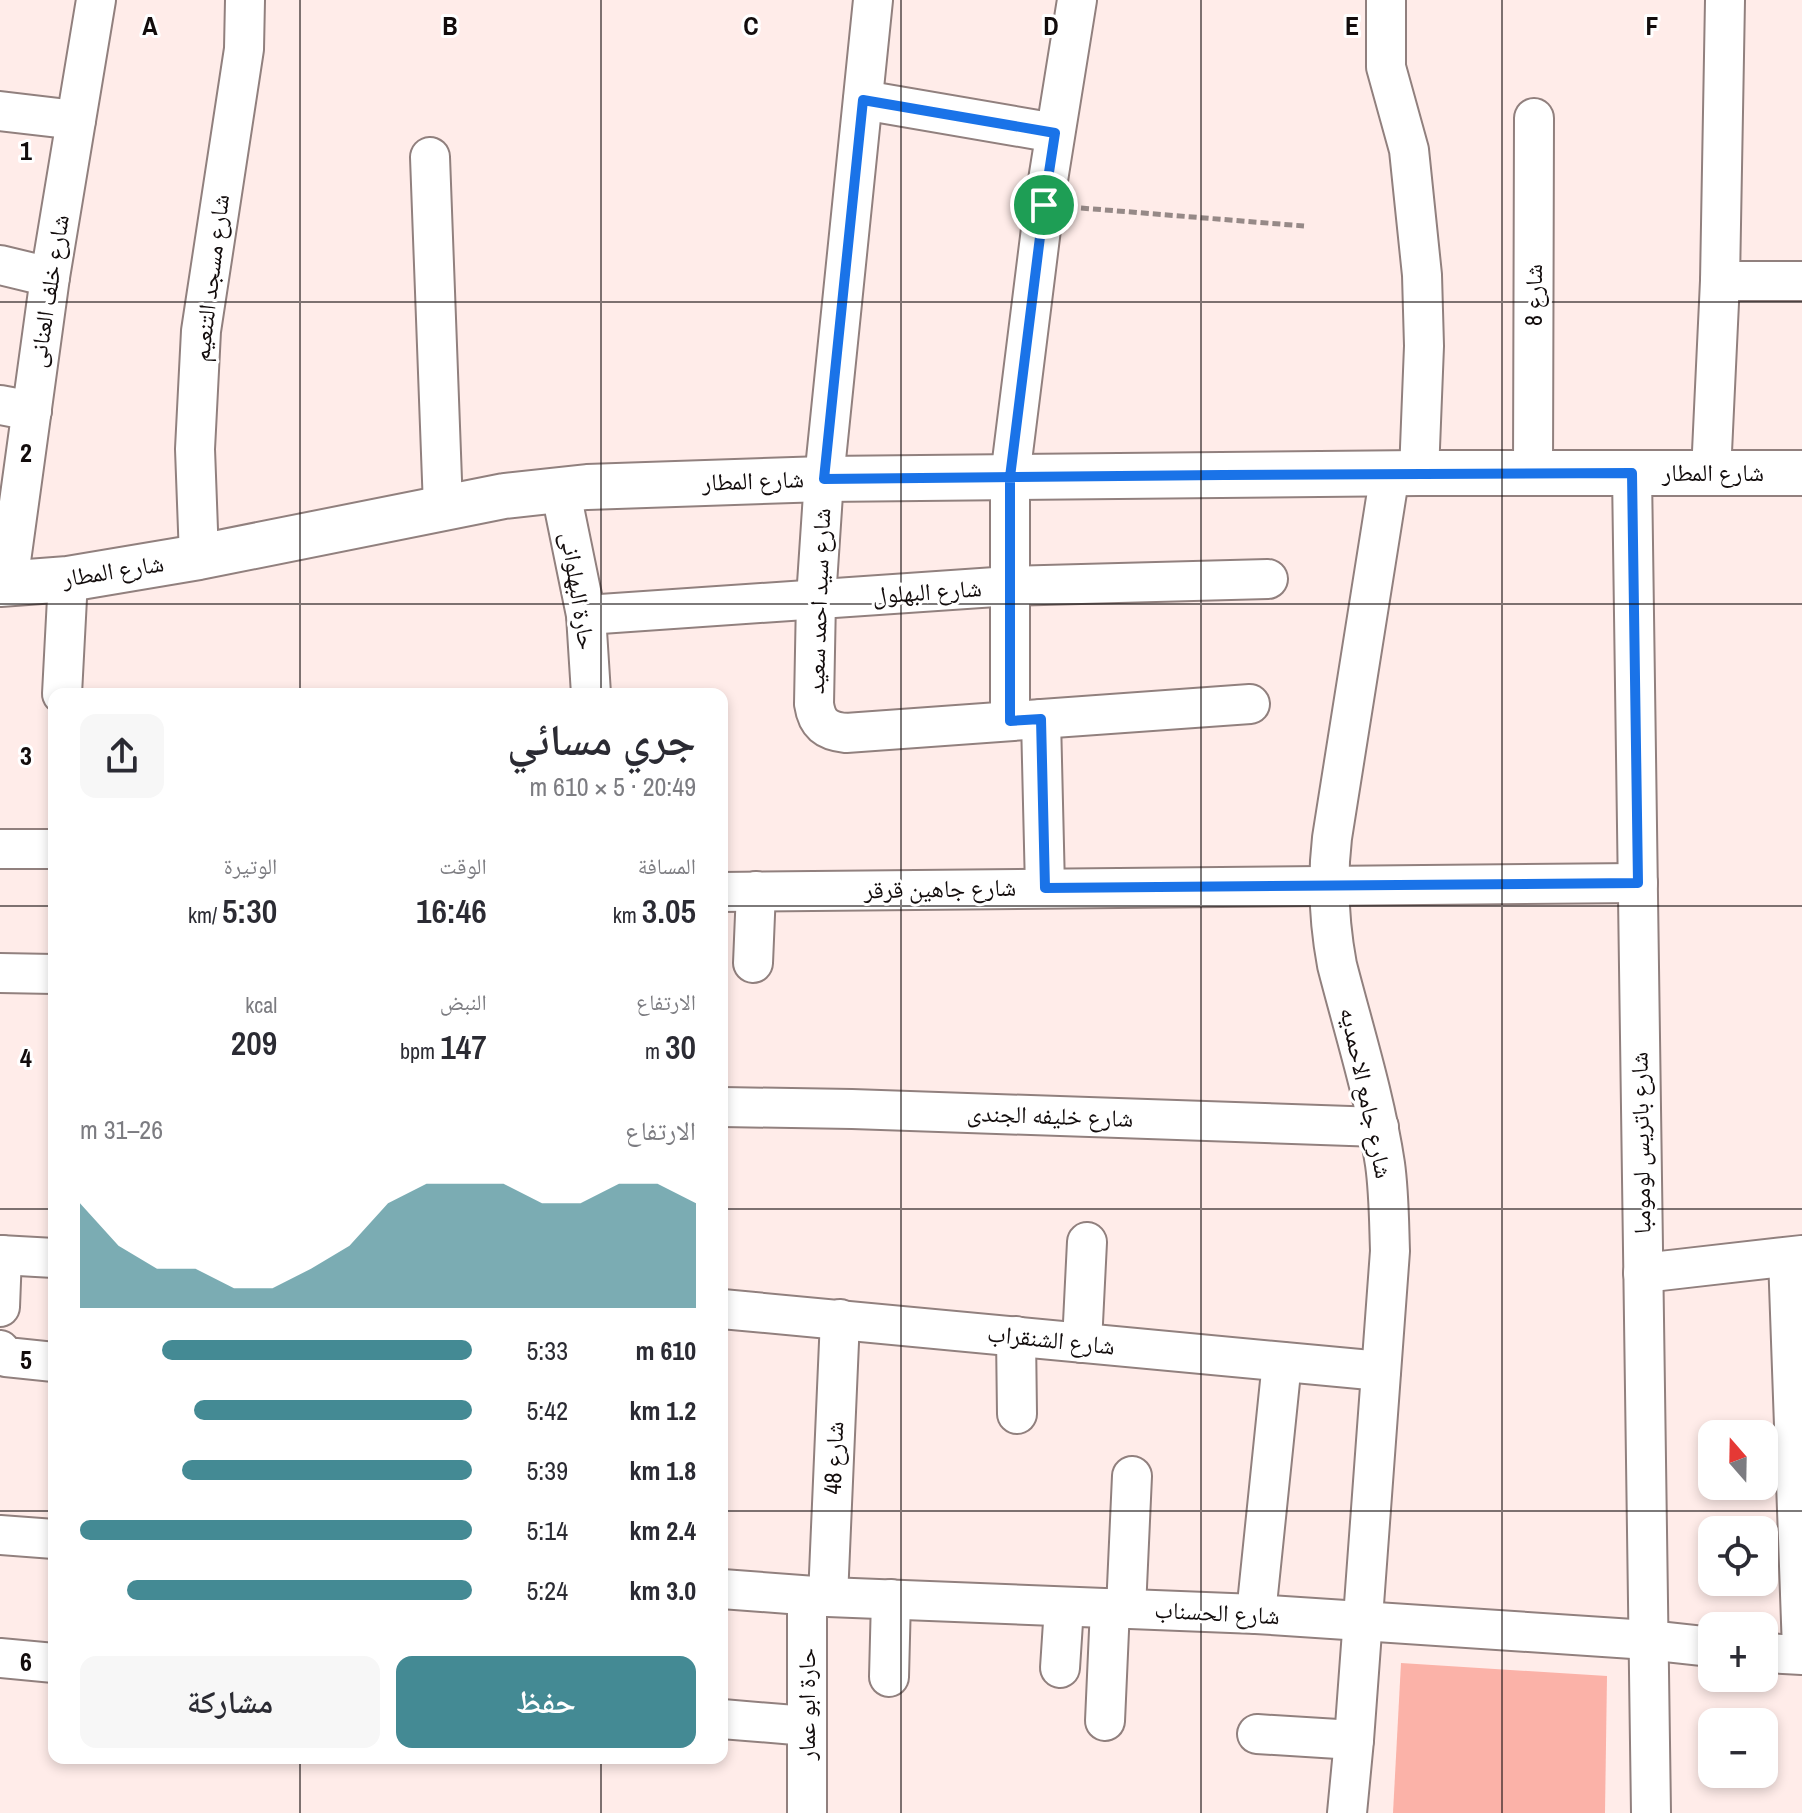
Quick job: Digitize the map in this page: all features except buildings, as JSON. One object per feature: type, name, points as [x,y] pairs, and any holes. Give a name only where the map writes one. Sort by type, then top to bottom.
[{"type":"street","name":"شارع خلف العنانى","points":[[4,583],[16,408],[50,277],[96,0]]},
{"type":"street","name":"شارع مسجد التنعيم","points":[[199,557],[195,449],[201,331],[244,49],[245,0]]},
{"type":"street","name":"شارع سيد احمد سعيد","points":[[873,0],[824,479],[816,599],[816,716],[823,726],[834,732],[846,733],[1250,704]]},
{"type":"street","points":[[1045,888],[1010,586],[1010,477],[1044,205],[1077,0]]},
{"type":"street","name":"شارع جامع الاحمديه","points":[[1347,1813],[1390,1251],[1386,1168],[1379,1127],[1337,965],[1328,886],[1332,838],[1404,473],[1424,346],[1422,275],[1409,150],[1386,67],[1386,0]]},
{"type":"street","points":[[1711,473],[1720,281],[1725,0]]},
{"type":"street","points":[[863,100],[1055,133]]},
{"type":"street","points":[[0,111],[76,120]]},
{"type":"street","name":"شارع 8","points":[[1533,473],[1534,118]]},
{"type":"street","points":[[430,157],[443,507]]},
{"type":"street","points":[[0,265],[50,277]]},
{"type":"street","points":[[1720,281],[1802,281]]},
{"type":"street","name":"شارع المطار","points":[[4,583],[68,579],[199,557],[443,507],[560,488],[824,479],[1404,473],[1802,473]]},
{"type":"street","name":"شارع باتريس لومومبا","points":[[1632,473],[1651,1813]]},
{"type":"street","name":"حارة البهلوانى","points":[[560,488],[586,615],[591,688]]},
{"type":"street","points":[[62,688],[68,579]]},
{"type":"street","name":"شارع البهلول","points":[[586,615],[1010,586],[1268,579]]},
{"type":"street","points":[[0,849],[48,843]]},
{"type":"street","name":"شارع جاهين قرقر","points":[[739,891],[1638,883]]},
{"type":"street","points":[[739,891],[753,963]]},
{"type":"street","points":[[0,973],[48,974]]},
{"type":"street","name":"شارع خليفه الجندى","points":[[728,1107],[1379,1127]]},
{"type":"street","points":[[1082,1343],[1087,1242]]},
{"type":"street","points":[[0,1307],[1,1255],[48,1258]]},
{"type":"street","points":[[1643,1273],[1795,1256],[1802,1652],[1778,1653]]},
{"type":"street","name":"شارع الشنقراب","points":[[728,1310],[1381,1371]]},
{"type":"street","name":"شارع 48","points":[[818,1596],[840,1319]]},
{"type":"street","points":[[1016,1336],[1017,1414]]},
{"type":"street","points":[[0,1350],[6,1357],[48,1361]]},
{"type":"street","points":[[1256,1614],[1282,1362]]},
{"type":"street","points":[[1105,1721],[1132,1476]]},
{"type":"street","points":[[0,1535],[48,1539]]},
{"type":"street","name":"شارع الحسناب","points":[[728,1589],[1256,1614],[1698,1645]]},
{"type":"street","name":"حارة ابو عمار","points":[[807,1813],[807,1726],[818,1596]]},
{"type":"street","points":[[889,1677],[891,1599]]},
{"type":"street","points":[[1060,1668],[1064,1607]]},
{"type":"street","points":[[0,1658],[48,1662]]},
{"type":"street","points":[[728,1719],[807,1726]]},
{"type":"street","points":[[1257,1734],[1354,1740]]},
{"type":"path","points":[[1044,205],[1304,226]]},
{"type":"shaded area","points":[[1401,1663],[1607,1676],[1605,1813],[1393,1813]]},
{"type":"route","points":[[1044,205],[1010,477],[1010,721],[1041,719],[1045,888],[1638,883],[1632,473],[1390,473],[1010,477],[824,479],[863,100],[1055,133],[1044,205]]}]
